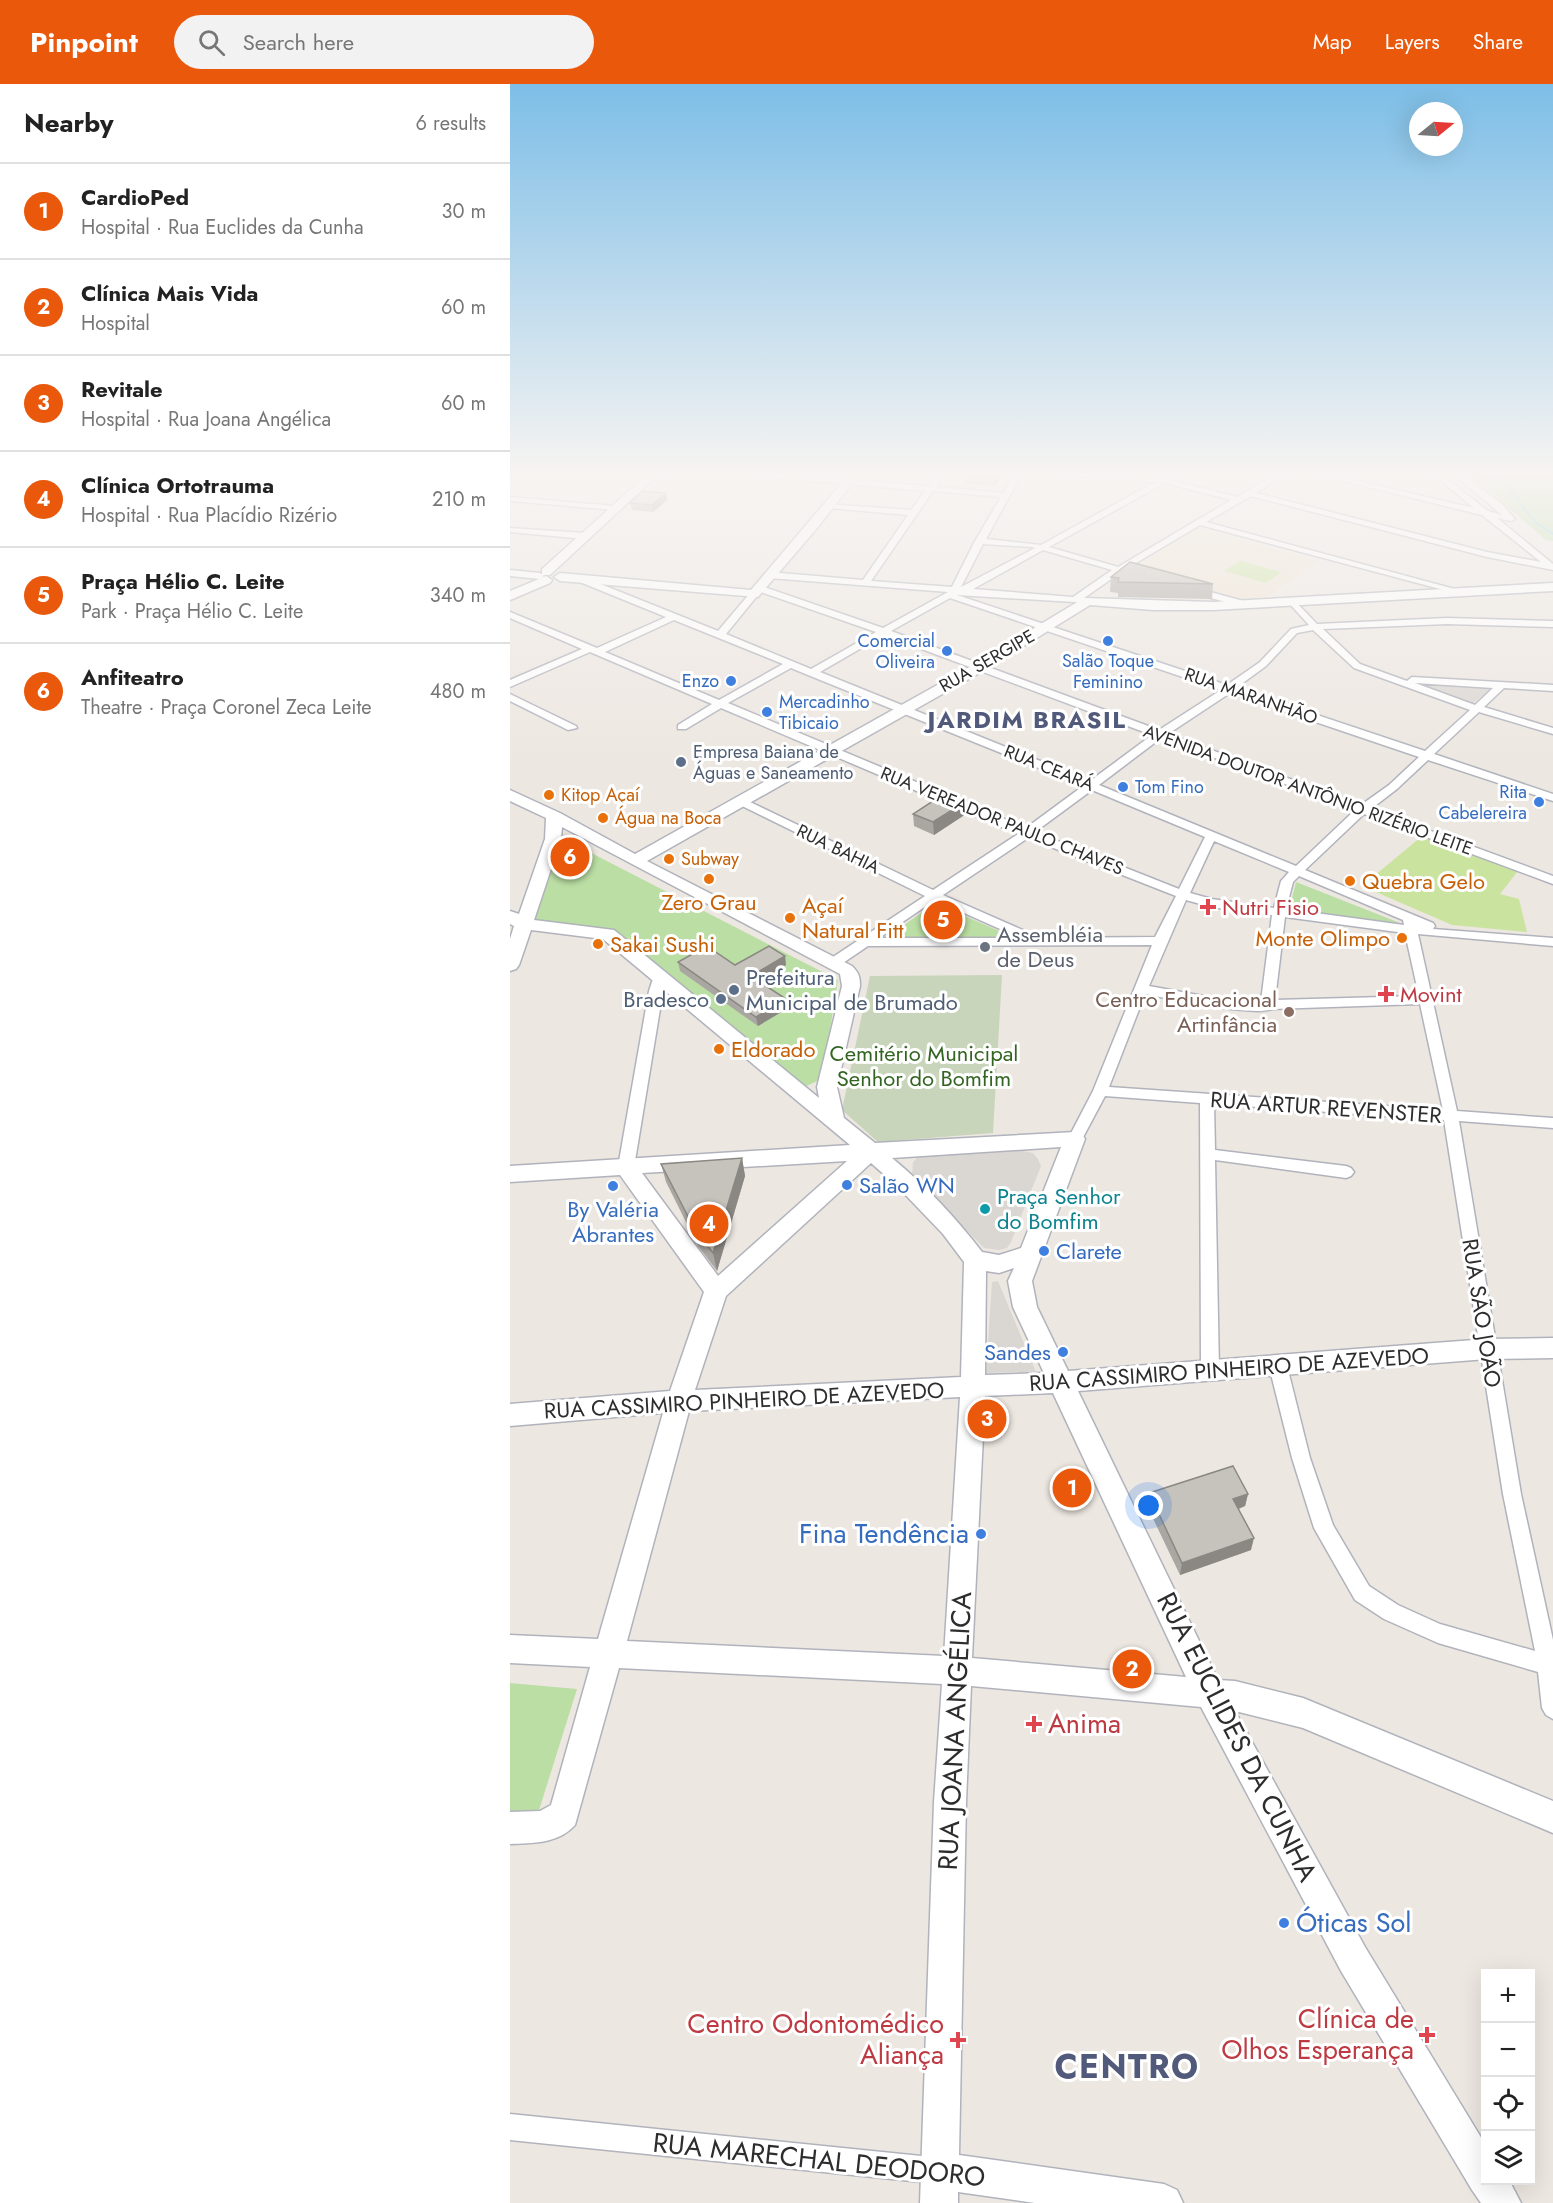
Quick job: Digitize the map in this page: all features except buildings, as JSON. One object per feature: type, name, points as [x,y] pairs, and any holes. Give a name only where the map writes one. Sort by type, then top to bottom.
[{"type":"street","points":[[510,596],[530,587],[553,571]]},
{"type":"street","points":[[720,635],[773,571]]},
{"type":"street","points":[[866,582],[874,571]]},
{"type":"street","points":[[954,592],[963,571]]},
{"type":"street","points":[[811,673],[954,592],[972,586],[999,571]]},
{"type":"street","points":[[1082,601],[1117,571]]},
{"type":"street","points":[[1121,571],[1152,580]]},
{"type":"street","points":[[1382,571],[1458,591]]},
{"type":"street","points":[[510,573],[550,574],[756,591]]},
{"type":"street","points":[[769,575],[866,582],[954,592],[1184,607],[1553,587]]},
{"type":"street","name":"RUA CEARÁ","points":[[578,578],[789,665],[1090,784],[1297,870],[1410,923]]},
{"type":"street","points":[[1187,589],[1245,604]]},
{"type":"street","name":"AVENIDA DOUTOR ANTÔNIO RIZÉRIO LEITE","points":[[756,591],[884,632],[1553,880]]},
{"type":"street","name":"RUA MARANHÃO","points":[[954,592],[1046,628],[1553,798]]},
{"type":"street","name":"RUA SERGIPE","points":[[635,861],[978,668],[1046,628],[1082,601]]},
{"type":"street","points":[[1292,601],[1315,627],[1357,666],[1475,708],[1553,731]]},
{"type":"street","name":"RUA VEREADOR PAULO CHAVES","points":[[510,615],[1027,833],[1184,895],[1211,903],[1410,923]]},
{"type":"street","points":[[510,684],[674,617]]},
{"type":"street","points":[[835,962],[1027,833],[1090,784],[1230,688],[1263,664],[1294,632],[1315,627],[1447,621],[1553,624]]},
{"type":"street","points":[[682,727],[789,665]]},
{"type":"street","points":[[1391,679],[1553,688]]},
{"type":"street","points":[[1267,1006],[1278,911],[1287,881],[1363,809],[1393,787],[1501,686]]},
{"type":"street","points":[[510,698],[572,728]]},
{"type":"street","points":[[510,795],[835,962],[846,970],[851,976],[851,986],[827,1088],[834,1119]]},
{"type":"street","name":"RUA BAHIA","points":[[742,802],[933,895],[1043,943]]},
{"type":"street","points":[[510,964],[517,920],[553,839],[554,816]]},
{"type":"street","points":[[553,839],[573,836],[594,838]]},
{"type":"street","points":[[517,920],[608,934],[872,1150],[904,1179],[951,1228],[975,1260],[999,1264],[1031,1254],[1076,1139],[1100,1091],[1160,940],[1211,836]]},
{"type":"street","points":[[1410,923],[1451,935],[1553,942]]},
{"type":"street","name":"RUA SÃO JOÃO","points":[[1410,923],[1451,1116],[1512,1494],[1551,1666],[1553,1708]]},
{"type":"street","points":[[866,942],[1043,943],[1160,940]]},
{"type":"street","points":[[661,976],[656,991],[626,1167],[716,1291]]},
{"type":"street","points":[[1140,989],[1236,1006],[1425,1000]]},
{"type":"street","points":[[796,1090],[827,1088]]},
{"type":"street","name":"RUA ARTUR REVENSTER","points":[[1100,1091],[1553,1123]]},
{"type":"street","points":[[1207,1099],[1210,1370]]},
{"type":"street","points":[[510,1174],[1076,1139]]},
{"type":"street","points":[[1015,1143],[1042,1149],[1055,1158],[1062,1175]]},
{"type":"street","points":[[904,1179],[904,1163],[915,1153],[928,1148]]},
{"type":"street","points":[[510,1828],[548,1827],[559,1822],[564,1814],[678,1401],[716,1291],[872,1150]]},
{"type":"street","points":[[1208,1154],[1346,1172]]},
{"type":"street","name":"RUA EUCLIDES DA CUNHA","points":[[1031,1254],[1020,1281],[1025,1307],[1210,1695],[1353,1959],[1481,2170]]},
{"type":"street","name":"RUA JOANA ANGÉLICA","points":[[940,2187],[950,1803],[973,1386],[975,1260]]},
{"type":"street","name":"RUA CASSIMIRO PINHEIRO DE AZEVEDO","points":[[510,1415],[678,1401],[1061,1382],[1487,1349],[1553,1348]]},
{"type":"street","points":[[1278,1366],[1301,1458],[1324,1528],[1362,1593],[1391,1612],[1438,1633],[1551,1666]]},
{"type":"street","points":[[510,1648],[958,1671],[1235,1696],[1304,1713],[1553,1817]]},
{"type":"street","name":"RUA MARECHAL DEODORO","points":[[510,2127],[940,2187],[1164,2203]]},
{"type":"street","points":[[1491,2185],[1502,2203]]},
{"type":"shaded area","points":[[1132,571],[1305,571],[1267,597],[1234,599]]},
{"type":"shaded area","points":[[1422,684],[1491,689],[1472,704],[1419,686]]},
{"type":"shaded area","name":"Praça Senhor do Bomfim","points":[[1015,1149],[1033,1153],[1041,1166],[1007,1248],[999,1250],[984,1248],[912,1175],[913,1162],[919,1156]]},
{"type":"shaded area","points":[[998,1281],[1036,1372],[986,1373],[992,1282]]},
{"type":"green space","points":[[1224,571],[1277,571],[1281,572],[1266,583]]},
{"type":"green space","points":[[1422,836],[1518,871],[1500,894],[1519,899],[1527,932],[1452,925],[1362,886]]},
{"type":"green space","points":[[566,840],[838,980],[822,1079],[804,1087],[610,933],[532,926],[554,843]]},
{"type":"green space","points":[[1296,882],[1400,923],[1289,910]]},
{"type":"green space","points":[[935,903],[1022,941],[887,937]]},
{"type":"green space","name":"Cemitério Municipal Senhor do Bomfim","points":[[1002,975],[993,1133],[878,1142],[842,1110],[870,976]]},
{"type":"green space","points":[[510,1683],[577,1689],[535,1823],[510,1821]]},
{"type":"place","name":"Salão Toque Feminino","points":[[1108,641]]},
{"type":"place","name":"Comercial Oliveira","points":[[947,651]]},
{"type":"place","name":"Enzo","points":[[731,681]]},
{"type":"place","name":"Mercadinho Tibicaio","points":[[767,712]]},
{"type":"place","name":"Empresa Baiana de Águas e Saneamento","points":[[681,762]]},
{"type":"place","name":"Tom Fino","points":[[1123,787]]},
{"type":"place","name":"Kitop Açaí","points":[[549,795]]},
{"type":"place","name":"Rita Cabelereira","points":[[1539,802]]},
{"type":"place","name":"Água na Boca","points":[[603,818]]},
{"type":"place","name":"Anfiteatro","points":[[570,857]]},
{"type":"place","name":"Subway","points":[[669,859]]},
{"type":"place","name":"Zero Grau","points":[[709,879]]},
{"type":"place","name":"Quebra Gelo","points":[[1350,881]]},
{"type":"place","name":"Nutri Fisio","points":[[1208,907]]},
{"type":"place","name":"Açaí Natural Fitt","points":[[790,918]]},
{"type":"place","name":"Praça Hélio C. Leite","points":[[943,920]]},
{"type":"place","name":"Monte Olimpo","points":[[1402,938]]},
{"type":"place","name":"Sakai Sushi","points":[[598,944]]},
{"type":"place","name":"Assembléia de Deus","points":[[985,947]]},
{"type":"place","name":"Prefeitura Municipal de Brumado","points":[[734,990]]},
{"type":"place","name":"Movint","points":[[1386,994]]},
{"type":"place","name":"Bradesco","points":[[721,999]]},
{"type":"place","name":"Centro Educacional Artinfância","points":[[1289,1012]]},
{"type":"place","name":"Eldorado","points":[[719,1049]]},
{"type":"place","name":"Salão WN","points":[[847,1185]]},
{"type":"place","name":"By Valéria Abrantes","points":[[613,1186]]},
{"type":"place","name":"Praça Senhor do Bomfim","points":[[985,1209]]},
{"type":"place","name":"Clínica Ortotrauma","points":[[709,1224]]},
{"type":"place","name":"Clarete","points":[[1044,1251]]},
{"type":"place","name":"Sandes","points":[[1063,1352]]},
{"type":"place","name":"Revitale","points":[[987,1419]]},
{"type":"place","name":"CardioPed","points":[[1072,1488]]},
{"type":"place","name":"Fina Tendência","points":[[981,1534]]},
{"type":"place","name":"Clínica Mais Vida","points":[[1132,1669]]},
{"type":"place","name":"Anima","points":[[1034,1724]]},
{"type":"place","name":"Óticas Sol","points":[[1284,1923]]},
{"type":"place","name":"Clínica de Olhos Esperança","points":[[1427,2035]]},
{"type":"place","name":"Centro Odontomédico Aliança","points":[[958,2040]]},
{"type":"district","name":"JARDIM BRASIL","points":[[1027,720]]},
{"type":"district","name":"CENTRO","points":[[1127,2066]]}]
